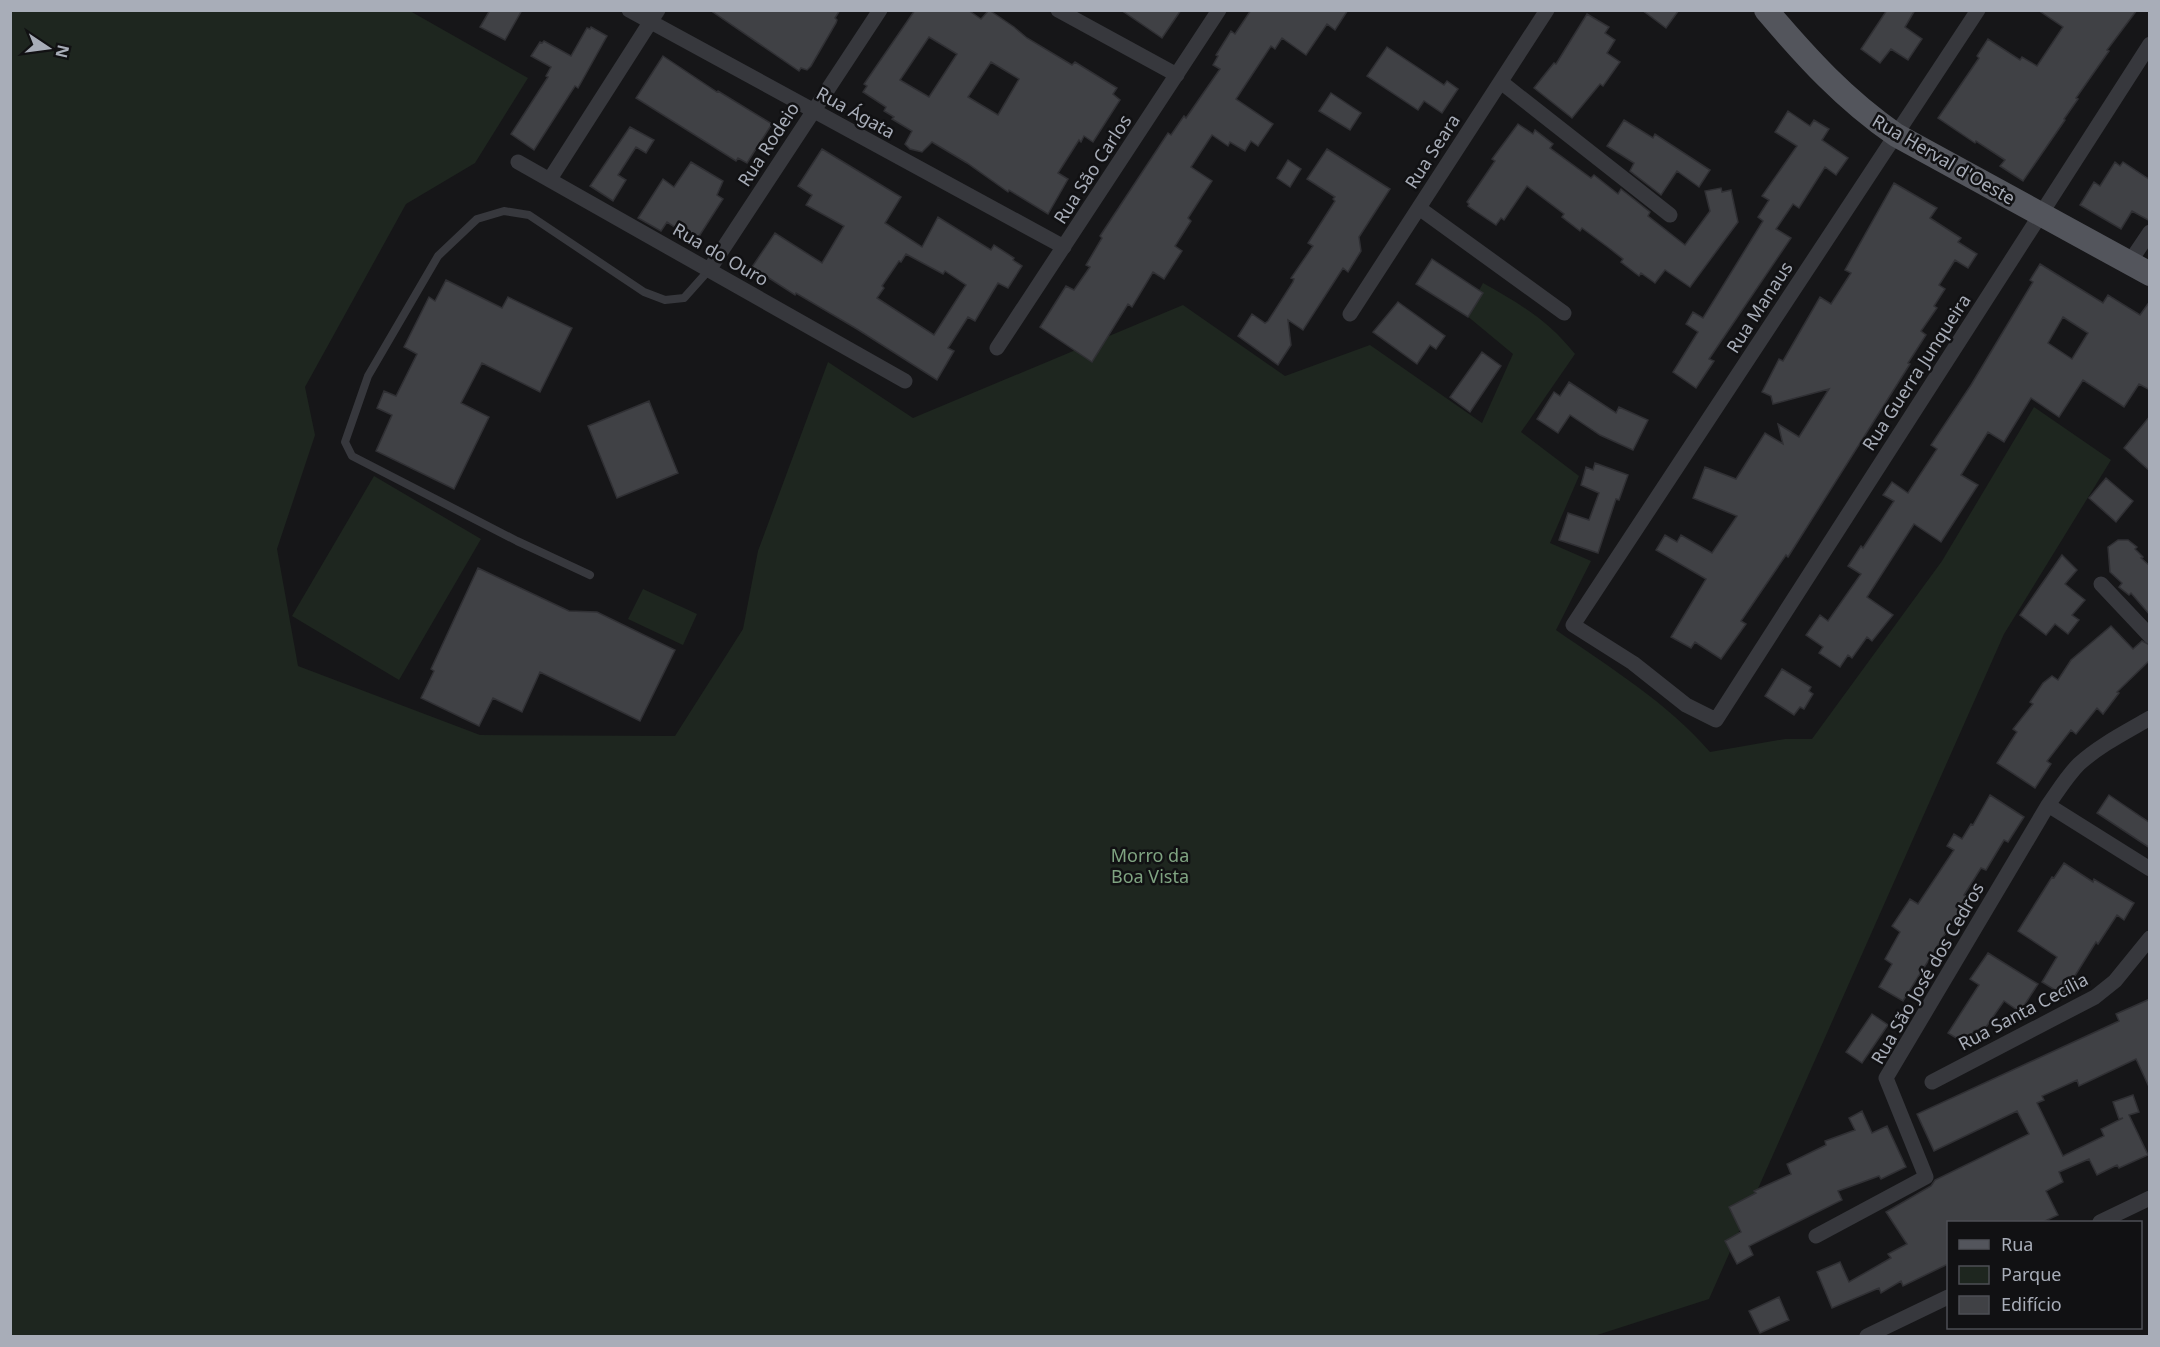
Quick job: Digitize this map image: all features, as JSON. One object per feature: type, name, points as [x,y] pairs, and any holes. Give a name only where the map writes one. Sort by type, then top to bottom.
[{"type":"main road","name":"Rua Herval d'Oeste","points":[[1766,10],[1804,54],[1864,113],[1896,135],[2139,268]]},
{"type":"street","name":"Rua Ágata","points":[[629,10],[654,16],[814,111],[1064,247]]},
{"type":"street","name":"Rua Rodeio","points":[[709,270],[880,10]]},
{"type":"street","points":[[1058,10],[1177,75]]},
{"type":"street","name":"Rua São Carlos","points":[[997,348],[1219,10]]},
{"type":"street","name":"Rua Seara","points":[[1350,314],[1547,10]]},
{"type":"street","name":"Rua Manaus","points":[[1716,720],[1686,705],[1633,663],[1573,625],[1978,10]]},
{"type":"street","points":[[550,179],[654,16]]},
{"type":"street","name":"Rua Guerra Junqueira","points":[[1716,720],[2150,44]]},
{"type":"street","points":[[1501,82],[1670,215]]},
{"type":"street","name":"Rua do Ouro","points":[[518,162],[905,381]]},
{"type":"street","points":[[1419,208],[1564,313]]},
{"type":"street","points":[[2139,268],[2150,232]]},
{"type":"street","points":[[2101,584],[2150,636]]},
{"type":"street","name":"Rua São José dos Cedros","points":[[1816,1236],[1926,1177],[1886,1078],[2048,805],[2078,765],[2101,747],[2150,718]]},
{"type":"street","points":[[2048,805],[2150,869]]},
{"type":"street","name":"Rua Santa Cecília","points":[[1932,1082],[2076,1009],[2095,997],[2115,981],[2150,938]]},
{"type":"street","points":[[2102,1221],[2150,1198]]},
{"type":"street","points":[[1867,1336],[1947,1297]]},
{"type":"lane","points":[[590,575],[517,542],[352,456],[345,442],[368,376],[438,256],[477,219],[504,211],[529,214],[644,292],[665,300],[684,298],[709,270]]},
{"type":"green space","name":"Morro da Boa Vista","points":[[10,11],[410,11],[528,78],[475,163],[406,204],[305,387],[315,435],[277,549],[298,666],[480,735],[675,736],[743,629],[758,551],[828,362],[913,418],[1183,305],[1285,376],[1370,345],[1482,423],[1513,354],[1466,315],[1483,283],[1544,322],[1575,354],[1521,432],[1579,476],[1550,543],[1591,561],[1556,630],[1617,672],[1676,717],[1710,752],[1785,739],[1812,739],[1942,561],[2034,407],[2111,460],[2004,634],[1709,1299],[1594,1336],[11,1336]]},
{"type":"green space","points":[[374,476],[481,539],[399,680],[292,616]]},
{"type":"green space","points":[[643,589],[697,614],[683,645],[628,619]]},
{"type":"building","points":[[490,10],[522,10],[505,40],[480,27]]},
{"type":"building","points":[[710,10],[840,10],[835,18],[836,23],[811,66],[807,70],[801,68],[799,71]]},
{"type":"building","points":[[915,10],[968,10],[981,19],[989,10],[1027,38],[1072,65],[1075,62],[1117,88],[1113,94],[1120,100],[1093,142],[1084,136],[1081,142],[1079,140],[1058,173],[1068,179],[1048,214],[1009,190],[1008,192],[932,142],[922,152],[910,149],[905,144],[912,131],[892,119],[894,117],[884,111],[886,107],[863,92],[867,86],[864,84]],"holes":[[[929,37],[957,54],[929,97],[900,80]],[[991,62],[1019,79],[998,115],[968,97]]]},
{"type":"building","points":[[1121,10],[1181,10],[1162,38]]},
{"type":"building","points":[[1251,10],[1348,10],[1335,30],[1327,24],[1306,55],[1282,38],[1275,49],[1271,46],[1236,99],[1273,124],[1258,146],[1251,141],[1245,151],[1230,142],[1228,146],[1212,135],[1191,167],[1212,181],[1188,218],[1191,221],[1175,246],[1182,251],[1164,279],[1153,272],[1132,307],[1128,304],[1092,362],[1040,327],[1066,286],[1074,290],[1090,267],[1086,265],[1102,238],[1100,236],[1168,133],[1171,135],[1184,116],[1186,118],[1220,69],[1213,65],[1218,56],[1216,55],[1231,31],[1235,34]]},
{"type":"building","points":[[1642,10],[1679,10],[1666,28]]},
{"type":"building","points":[[1887,10],[1915,10],[1905,27],[1922,39],[1908,60],[1891,49],[1880,63],[1861,49]]},
{"type":"building","points":[[2038,10],[2137,10],[2107,50],[2109,51],[2076,98],[2078,99],[2065,120],[2023,181],[2000,166],[2005,160],[1938,118],[1979,58],[1977,56],[1988,39],[2020,60],[2022,57],[2037,66],[2063,27]]},
{"type":"building","points":[[1587,14],[1609,27],[1605,33],[1615,40],[1607,53],[1620,62],[1603,86],[1600,84],[1572,118],[1534,88],[1554,63],[1556,64]]},
{"type":"building","points":[[591,27],[607,36],[578,88],[575,86],[534,150],[511,134],[548,77],[546,76],[551,67],[531,56],[540,42],[544,41],[571,56],[587,28]]},
{"type":"building","points":[[1387,47],[1444,85],[1447,81],[1458,89],[1442,113],[1424,101],[1418,110],[1367,76]]},
{"type":"building","points":[[663,56],[717,92],[772,124],[747,163],[738,158],[736,161],[636,98]]},
{"type":"building","points":[[1331,93],[1361,113],[1350,130],[1319,111]]},
{"type":"building","points":[[1788,111],[1810,126],[1814,120],[1829,129],[1822,140],[1848,158],[1836,175],[1825,167],[1799,208],[1793,204],[1776,229],[1791,238],[1709,359],[1714,361],[1696,388],[1673,372],[1698,332],[1686,324],[1693,312],[1703,318],[1763,221],[1758,217],[1769,200],[1762,196],[1797,146],[1775,132]]},
{"type":"building","points":[[1624,120],[1653,138],[1655,134],[1710,170],[1699,187],[1677,171],[1661,195],[1630,171],[1634,163],[1607,146]]},
{"type":"building","points":[[1518,124],[1533,134],[1535,130],[1553,144],[1550,148],[1591,178],[1594,175],[1618,194],[1621,189],[1650,212],[1648,216],[1685,245],[1710,211],[1705,191],[1721,188],[1722,192],[1731,190],[1738,222],[1690,287],[1665,270],[1655,283],[1641,273],[1639,276],[1621,262],[1623,259],[1582,228],[1580,231],[1562,217],[1564,214],[1527,186],[1504,220],[1501,218],[1496,225],[1468,206],[1467,202],[1495,161],[1492,159]]},
{"type":"building","points":[[630,127],[654,140],[646,153],[636,147],[618,175],[626,180],[613,201],[590,186]]},
{"type":"building","points":[[822,149],[901,197],[885,223],[922,247],[938,217],[991,250],[994,245],[1022,266],[1008,288],[998,283],[975,321],[968,317],[948,348],[954,351],[937,380],[857,329],[796,293],[795,295],[752,267],[775,233],[822,263],[844,226],[806,205],[812,195],[798,186]],"holes":[[[906,254],[943,274],[945,271],[966,285],[934,335],[877,298],[884,288],[882,286]]]},
{"type":"building","points":[[1327,149],[1390,189],[1359,237],[1361,251],[1348,272],[1343,268],[1303,330],[1288,320],[1291,345],[1278,365],[1238,336],[1252,314],[1265,323],[1268,321],[1293,282],[1294,279],[1291,278],[1313,246],[1308,243],[1335,201],[1333,199],[1335,197],[1307,179]]},
{"type":"building","points":[[1288,160],[1301,169],[1290,187],[1277,178]]},
{"type":"building","points":[[691,162],[723,181],[717,195],[723,199],[696,241],[667,222],[661,231],[638,218],[663,179],[674,187]]},
{"type":"building","points":[[2115,162],[2120,166],[2123,162],[2150,180],[2150,221],[2132,211],[2121,229],[2080,205],[2094,182],[2100,186]]},
{"type":"building","points":[[1894,183],[1937,208],[1930,218],[1961,238],[1958,242],[1977,254],[1968,268],[1955,260],[1939,285],[1945,289],[1934,306],[1937,308],[1921,331],[1926,335],[1908,363],[1910,364],[1788,557],[1786,555],[1741,621],[1746,624],[1721,659],[1695,642],[1691,648],[1671,637],[1706,579],[1656,550],[1665,535],[1677,542],[1681,535],[1712,553],[1737,516],[1693,498],[1705,467],[1736,479],[1765,433],[1783,444],[1778,424],[1799,437],[1829,389],[1773,404],[1771,396],[1762,392],[1779,359],[1783,361],[1820,297],[1831,304],[1851,273],[1845,270]]},
{"type":"building","points":[[1432,259],[1483,293],[1468,317],[1416,284]]},
{"type":"building","points":[[2040,264],[2103,303],[2108,295],[2140,315],[2150,301],[2150,390],[2139,384],[2124,407],[2083,380],[2059,417],[2031,398],[2004,442],[1988,432],[1961,475],[1978,485],[1941,542],[1914,524],[1867,597],[1893,615],[1872,641],[1867,637],[1852,658],[1848,655],[1840,667],[1819,653],[1823,647],[1806,635],[1820,615],[1828,621],[1861,574],[1848,566],[1861,546],[1863,548],[1894,501],[1883,495],[1892,482],[1908,493],[1937,449],[1931,445],[1971,385],[2033,282],[2030,280]],"holes":[[[2063,317],[2088,333],[2072,359],[2048,343]]]},
{"type":"building","points":[[446,280],[502,308],[508,297],[572,328],[540,392],[482,363],[461,403],[489,417],[454,489],[376,451],[392,415],[377,408],[384,391],[396,396],[417,354],[404,347],[429,297],[435,301]]},
{"type":"building","points":[[1398,302],[1445,336],[1436,349],[1430,345],[1417,364],[1373,332]]},
{"type":"building","points":[[1482,352],[1501,366],[1470,412],[1450,397]]},
{"type":"building","points":[[1569,382],[1616,413],[1619,407],[1648,420],[1633,450],[1600,435],[1570,415],[1558,433],[1537,419],[1554,392],[1560,396]]},
{"type":"building","points":[[649,401],[678,473],[617,498],[588,426]]},
{"type":"building","points":[[2150,416],[2150,471],[2124,448]]},
{"type":"building","points":[[1595,463],[1628,475],[1619,500],[1616,499],[1598,553],[1559,540],[1568,513],[1589,520],[1599,493],[1581,485],[1586,467],[1593,470]]},
{"type":"building","points":[[2106,478],[2133,501],[2116,522],[2089,498]]},
{"type":"building","points":[[2118,540],[2128,540],[2137,547],[2135,549],[2143,557],[2141,558],[2150,566],[2150,615],[2131,593],[2129,595],[2119,587],[2122,583],[2110,572],[2108,547]]},
{"type":"building","points":[[2062,555],[2077,570],[2065,584],[2085,600],[2072,615],[2079,620],[2068,634],[2055,624],[2046,635],[2020,615]]},
{"type":"building","points":[[478,568],[569,611],[597,612],[675,650],[640,721],[540,672],[522,712],[493,698],[479,726],[421,698],[434,671],[431,669]]},
{"type":"building","points":[[2111,626],[2133,649],[2142,641],[2150,645],[2150,660],[2117,692],[2119,693],[2103,714],[2097,708],[2076,734],[2071,730],[2047,761],[2051,764],[2035,788],[1997,763],[2017,732],[2013,729],[2033,704],[2030,702],[2043,683],[2052,676],[2058,680],[2071,660]]},
{"type":"building","points":[[1782,669],[1811,687],[1809,691],[1813,694],[1804,709],[1800,707],[1794,715],[1765,696]]},
{"type":"building","points":[[1990,795],[2024,817],[2008,842],[2004,840],[1986,870],[1981,868],[1964,895],[1969,898],[1965,904],[1967,905],[1954,925],[1952,923],[1903,1001],[1879,987],[1892,964],[1885,959],[1900,932],[1892,926],[1910,899],[1918,904],[1954,850],[1947,846],[1954,834],[1962,839]]},
{"type":"building","points":[[2109,795],[2150,823],[2150,848],[2097,813]]},
{"type":"building","points":[[2064,863],[2093,882],[2094,879],[2134,903],[2124,920],[2117,915],[2098,944],[2096,942],[2063,995],[2042,982],[2057,957],[2018,931],[2052,877],[2054,878]]},
{"type":"building","points":[[1988,953],[2038,984],[2020,1012],[2004,1001],[1986,1027],[1974,1031],[1966,1044],[1948,1033],[1979,985],[1970,979]]},
{"type":"building","points":[[2150,999],[2150,1089],[2136,1059],[2079,1086],[2077,1080],[2042,1096],[2044,1100],[2037,1103],[2063,1156],[2104,1136],[2101,1129],[2123,1118],[2119,1119],[2113,1102],[2133,1095],[2139,1112],[2129,1115],[2148,1155],[2119,1168],[2117,1165],[2097,1175],[2089,1159],[2059,1172],[2063,1182],[2046,1191],[2058,1215],[2045,1221],[1947,1221],[1947,1264],[1903,1286],[1901,1281],[1881,1293],[1879,1288],[1832,1308],[1817,1272],[1840,1262],[1849,1282],[1891,1258],[1888,1254],[1907,1244],[1886,1212],[1931,1186],[1935,1180],[2029,1134],[2017,1111],[1934,1151],[1917,1114],[2119,1021],[2116,1014]]},
{"type":"building","points":[[1872,1014],[1888,1025],[1862,1063],[1846,1052]]},
{"type":"building","points":[[1862,1111],[1872,1133],[1887,1126],[1906,1167],[1881,1179],[1879,1176],[1838,1191],[1842,1200],[1749,1246],[1753,1255],[1737,1264],[1725,1241],[1741,1232],[1729,1207],[1756,1193],[1754,1191],[1791,1174],[1787,1164],[1826,1145],[1825,1141],[1855,1130],[1849,1118]]},
{"type":"building","points":[[1779,1297],[1789,1320],[1760,1333],[1749,1311]]}]
